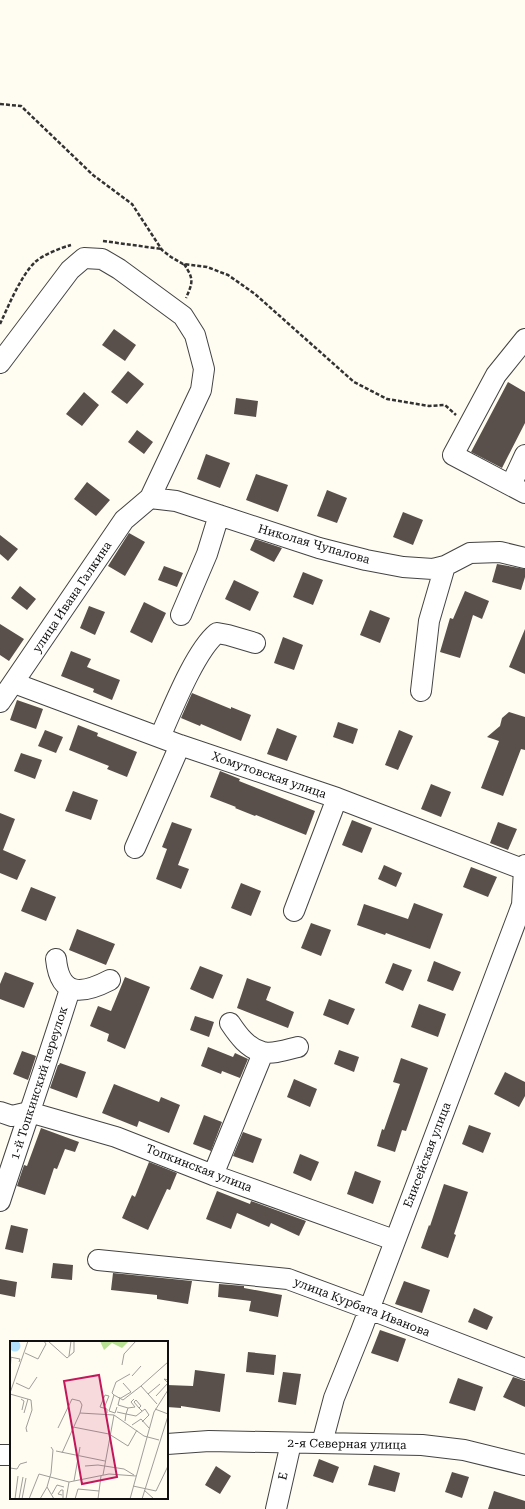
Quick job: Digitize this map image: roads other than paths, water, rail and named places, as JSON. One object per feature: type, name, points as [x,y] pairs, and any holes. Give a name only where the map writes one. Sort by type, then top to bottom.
[{"type":"street","points":[[0,363],[70,270],[84,258],[102,259],[119,269],[183,316],[195,335],[204,369],[201,390],[150,498]]},
{"type":"street","points":[[525,339],[496,375],[453,455],[518,489],[525,455]]},
{"type":"street","name":"Николая Чупалова","points":[[150,498],[176,501],[319,548],[366,560],[403,567],[433,569],[445,566],[470,553],[500,552],[525,558]]},
{"type":"street","name":"улица Ивана Галкина","points":[[0,702],[124,520],[150,498]]},
{"type":"street","points":[[181,616],[207,554],[219,515]]},
{"type":"street","points":[[421,691],[429,621],[445,566]]},
{"type":"street","points":[[160,737],[191,671],[209,640],[217,633],[255,643]]},
{"type":"street","name":"Хомутовская улица","points":[[14,683],[180,745],[337,798],[524,868]]},
{"type":"street","points":[[135,848],[180,745]]},
{"type":"street","points":[[294,911],[337,798]]},
{"type":"street","name":"Енисейская улица","points":[[322,1443],[334,1398],[522,905],[524,868]]},
{"type":"street","points":[[56,959],[57,969],[63,982],[70,988],[80,990],[90,989],[110,980]]},
{"type":"street","name":"1-й Топкинский переулок","points":[[0,1201],[70,988]]},
{"type":"street","points":[[230,1023],[238,1036],[249,1046],[263,1053],[298,1047]]},
{"type":"street","points":[[213,1175],[263,1053]]},
{"type":"street","name":"Топкинская улица","points":[[0,1112],[12,1116],[29,1112],[122,1140],[213,1175],[394,1240]]},
{"type":"street","name":"улица Курбата Иванова","points":[[98,1260],[288,1279],[525,1369]]},
{"type":"street","name":"2-я Северная улица","points":[[168,1444],[209,1441],[422,1445],[457,1449],[525,1464]]},
{"type":"street","name":"E","points":[[276,1509],[291,1443]]},
{"type":"street","points":[[0,1455],[10,1454]]}]
